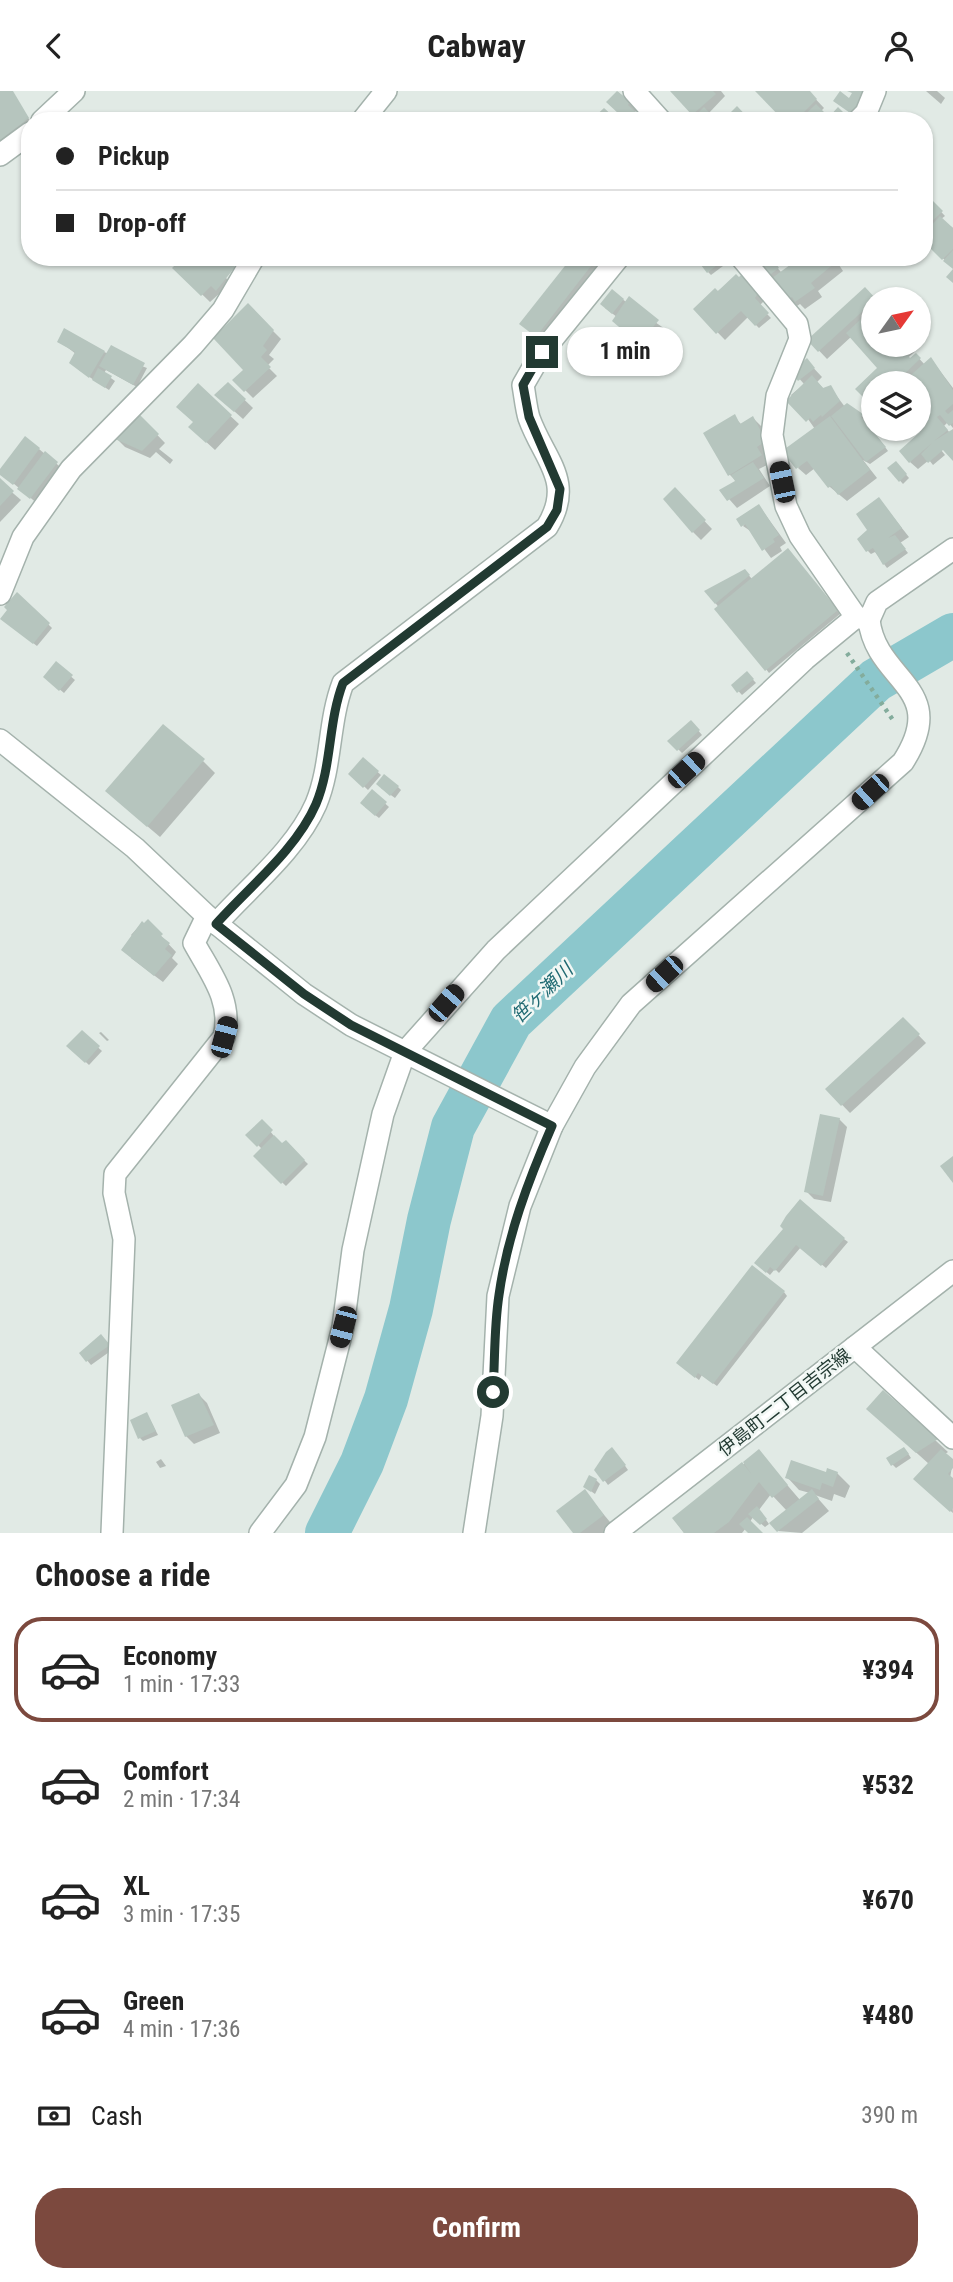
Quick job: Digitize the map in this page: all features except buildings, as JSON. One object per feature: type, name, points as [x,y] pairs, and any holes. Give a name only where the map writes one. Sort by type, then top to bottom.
[{"type":"street","points":[[52,112],[74,91]]},
{"type":"street","points":[[369,112],[386,91]]},
{"type":"street","points":[[634,91],[653,112]]},
{"type":"street","points":[[866,112],[875,91]]},
{"type":"street","points":[[0,155],[21,140]]},
{"type":"street","points":[[0,594],[23,537],[71,469],[193,345],[223,310],[249,266]]},
{"type":"street","points":[[112,1533],[124,1238],[114,1192],[115,1174],[224,1037],[228,1022],[226,1002],[194,943],[211,920],[303,828],[317,802],[334,706],[343,683],[547,527],[557,510],[558,481],[529,417],[523,385],[542,352],[612,266]]},
{"type":"street","points":[[474,1533],[492,1416],[498,1296],[520,1206],[552,1126],[585,1067],[631,1004],[903,762],[916,741],[921,723],[917,705],[865,622],[800,536],[786,506],[772,435],[777,396],[800,339],[797,324],[749,266]]},
{"type":"street","points":[[260,1533],[296,1485],[315,1437],[343,1327],[353,1249],[383,1114],[409,1054],[496,950],[805,659],[865,622],[877,602],[953,549]]},
{"type":"street","points":[[0,740],[135,848],[211,920],[304,994],[351,1025],[552,1126]]},
{"type":"street","name":"伊島町二丁目吉宗線","points":[[615,1533],[953,1271]]},
{"type":"street","points":[[855,1347],[953,1438]]},
{"type":"path","points":[[840,642],[896,724]]},
{"type":"waterway","name":"笹ヶ瀬川","points":[[327,1533],[362,1463],[386,1399],[411,1309],[429,1220],[453,1127],[511,1021],[876,680],[953,635]]},
{"type":"route","points":[[493,1392],[498,1296],[520,1206],[552,1126],[351,1025],[304,994],[216,924],[303,828],[317,802],[334,706],[343,683],[547,527],[557,510],[560,489],[556,474],[529,417],[523,385],[542,352]]}]
